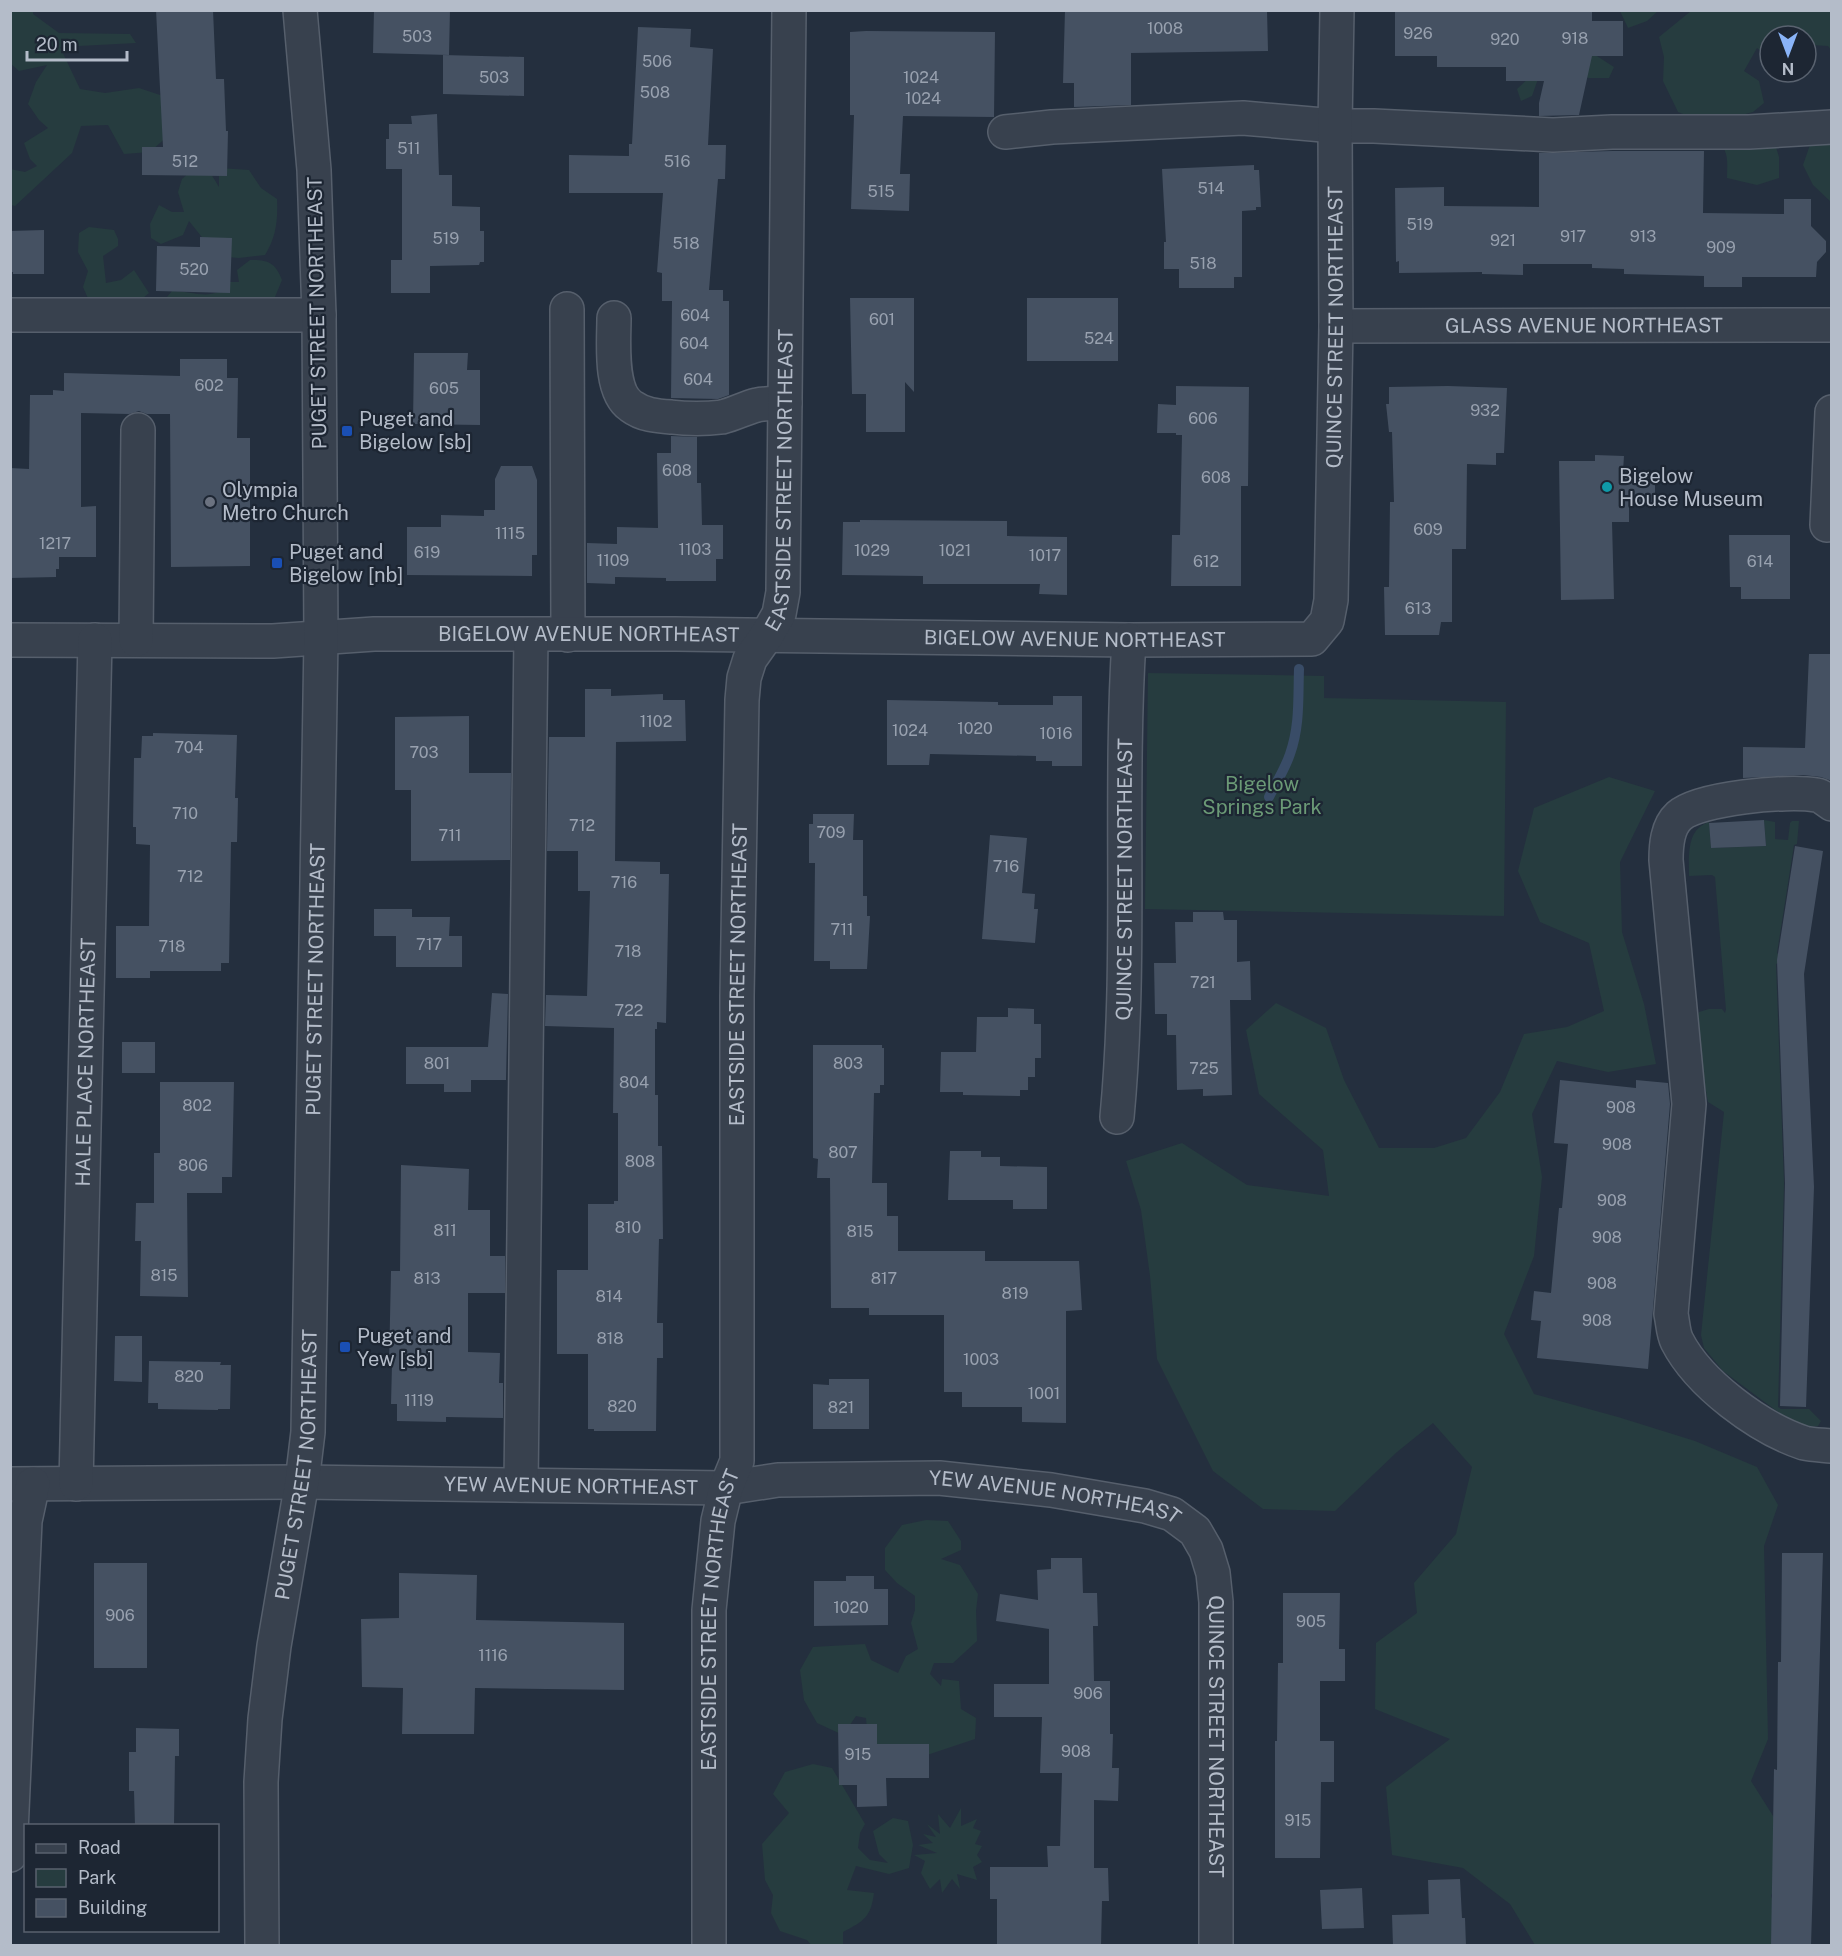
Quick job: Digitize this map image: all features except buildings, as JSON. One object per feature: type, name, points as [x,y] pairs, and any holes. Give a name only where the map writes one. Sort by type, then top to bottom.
[{"type":"street","name":"PUGET STREET NORTHEAST","points":[[262,1946],[261,1782],[265,1719],[274,1646],[302,1482],[308,1420],[321,638],[319,315],[314,170],[300,10]]},
{"type":"street","name":"EASTSIDE STREET NORTHEAST","points":[[709,1946],[709,1610],[718,1521],[726,1488],[737,1461],[737,996],[742,700],[744,678],[750,658],[779,614],[783,592],[789,10]]},
{"type":"street","name":"QUINCE STREET NORTHEAST","points":[[1312,639],[1328,621],[1331,600],[1336,326],[1336,10]]},
{"type":"street","points":[[1005,132],[1052,127],[1243,118],[1335,126],[1553,135],[1612,132],[1749,132],[1832,127]]},
{"type":"street","points":[[567,309],[568,635]]},
{"type":"street","points":[[10,315],[319,315]]},
{"type":"street","points":[[614,318],[614,359],[617,381],[630,406],[644,413],[678,418],[711,417],[723,416],[759,404],[785,403]]},
{"type":"street","name":"GLASS AVENUE NORTHEAST","points":[[1336,326],[1832,325]]},
{"type":"street","points":[[1827,525],[1832,412]]},
{"type":"street","points":[[136,640],[138,430]]},
{"type":"street","name":"BIGELOW AVENUE NORTHEAST","points":[[10,640],[273,641],[374,633],[1129,640],[1312,639]]},
{"type":"street","points":[[522,1485],[531,635]]},
{"type":"street","name":"HALE PLACE NORTHEAST","points":[[76,1484],[95,640]]},
{"type":"street","name":"QUINCE STREET NORTHEAST","points":[[1117,1117],[1123,1050],[1124,711],[1129,640]]},
{"type":"street","points":[[1832,804],[1818,795],[1780,795],[1743,797],[1704,804],[1678,817],[1666,840],[1666,860],[1689,1104],[1671,1314],[1676,1339],[1692,1366],[1742,1410],[1774,1431],[1807,1444],[1832,1446]]},
{"type":"street","name":"YEW AVENUE NORTHEAST","points":[[22,1484],[302,1482],[726,1488],[778,1480],[939,1478],[1051,1490],[1145,1506],[1172,1514],[1195,1531]]},
{"type":"street","points":[[10,1856],[25,1521],[22,1484]]},
{"type":"street","name":"QUINCE STREET NORTHEAST","points":[[1195,1531],[1206,1550],[1213,1574],[1216,1602],[1216,1946]]},
{"type":"green space","points":[[11,11],[33,11],[33,14],[59,33],[130,34],[136,43],[60,47],[80,89],[105,93],[139,88],[169,98],[171,133],[150,152],[124,154],[108,125],[81,126],[72,153],[15,206],[11,205],[10,169],[25,172],[37,166],[30,159],[24,143],[48,128],[28,104],[36,82],[47,65],[19,71],[11,64]]},
{"type":"green space","points":[[1532,11],[1598,11],[1581,13],[1589,51],[1614,67],[1609,78],[1589,78],[1563,72],[1538,79],[1532,96],[1521,101],[1517,89],[1533,74]]},
{"type":"green space","points":[[1620,11],[1658,11],[1647,21],[1628,28]]},
{"type":"green space","points":[[1691,11],[1831,11],[1831,50],[1828,46],[1818,45],[1818,24],[1758,24],[1758,49],[1744,71],[1758,80],[1764,103],[1753,112],[1731,118],[1775,144],[1779,157],[1779,178],[1757,185],[1727,178],[1727,157],[1719,139],[1707,127],[1678,112],[1663,81],[1664,57],[1659,37]]},
{"type":"green space","points":[[1831,133],[1831,202],[1813,185],[1803,165],[1812,139]]},
{"type":"green space","points":[[219,168],[249,170],[261,188],[277,199],[276,228],[265,255],[239,258],[217,256],[189,221],[183,235],[161,244],[151,238],[150,224],[159,205],[172,212],[184,212],[178,192],[182,179],[193,169],[208,169],[219,187]]},
{"type":"green space","points":[[89,227],[114,230],[118,246],[103,256],[106,283],[121,280],[134,270],[149,293],[136,304],[90,303],[83,287],[88,271],[78,252],[79,233]]},
{"type":"green space","points":[[250,260],[270,263],[277,269],[282,280],[275,297],[266,301],[169,302],[167,297],[172,291],[211,294],[223,288],[228,282],[239,282],[237,270]]},
{"type":"green space","name":"Bigelow Springs Park","points":[[1148,673],[1324,676],[1324,698],[1506,702],[1504,916],[1145,909]]},
{"type":"green space","points":[[1609,777],[1655,791],[1620,862],[1622,932],[1644,1004],[1656,1064],[1608,1072],[1557,1061],[1532,1114],[1542,1177],[1534,1256],[1504,1334],[1534,1394],[1695,1441],[1757,1467],[1778,1505],[1764,1546],[1768,1739],[1751,1781],[1790,1843],[1771,1896],[1789,1945],[1535,1945],[1510,1904],[1463,1868],[1392,1855],[1386,1787],[1450,1739],[1375,1709],[1376,1643],[1417,1613],[1414,1583],[1456,1534],[1472,1467],[1433,1423],[1397,1452],[1335,1511],[1263,1509],[1213,1471],[1157,1359],[1150,1276],[1141,1210],[1126,1161],[1182,1143],[1247,1185],[1329,1196],[1323,1150],[1259,1094],[1246,1030],[1276,1003],[1326,1028],[1344,1080],[1379,1148],[1434,1148],[1466,1138],[1500,1092],[1524,1034],[1567,1027],[1604,1011],[1589,943],[1540,922],[1518,871],[1534,808]]},
{"type":"green space","points":[[1764,820],[1775,822],[1775,839],[1788,840],[1790,823],[1799,821],[1797,844],[1794,845],[1777,953],[1780,955],[1780,962],[1776,964],[1784,1183],[1778,1407],[1781,1409],[1809,1409],[1821,1421],[1818,1426],[1807,1427],[1778,1412],[1723,1371],[1704,1348],[1701,1335],[1724,1112],[1708,1102],[1700,1060],[1697,1018],[1699,1012],[1709,1009],[1722,1009],[1725,1013],[1726,1010],[1715,877],[1712,875],[1689,876],[1689,852],[1696,831],[1709,822],[1711,848],[1766,846]]},
{"type":"green space","points":[[926,1520],[948,1521],[961,1541],[961,1550],[941,1559],[960,1565],[978,1594],[977,1641],[953,1663],[934,1663],[930,1674],[941,1686],[942,1679],[959,1681],[961,1709],[976,1718],[975,1739],[918,1758],[898,1757],[868,1741],[866,1718],[856,1716],[843,1735],[817,1723],[804,1700],[800,1670],[813,1647],[865,1644],[871,1660],[898,1673],[906,1656],[918,1649],[911,1623],[915,1610],[915,1596],[897,1583],[885,1570],[885,1548],[902,1525]]},
{"type":"green space","points":[[813,1764],[832,1768],[865,1824],[860,1833],[858,1848],[870,1860],[888,1863],[879,1854],[873,1831],[893,1818],[908,1821],[913,1845],[909,1868],[889,1874],[856,1866],[847,1890],[874,1893],[873,1901],[865,1917],[843,1932],[843,1945],[812,1946],[807,1940],[780,1931],[771,1913],[773,1895],[765,1880],[762,1844],[789,1813],[773,1794],[785,1772]]},
{"type":"green space","points":[[961,1808],[961,1826],[977,1819],[973,1828],[981,1831],[975,1844],[982,1846],[977,1855],[982,1862],[973,1867],[977,1880],[957,1874],[960,1889],[952,1879],[942,1893],[940,1879],[930,1889],[921,1873],[925,1861],[914,1855],[937,1853],[918,1845],[933,1843],[923,1834],[936,1837],[927,1824],[940,1834],[938,1814],[950,1828]]},
{"type":"waterway","points":[[1269,797],[1286,765],[1293,743],[1298,712],[1299,669]]},
{"type":"place","name":"Puget and Bigelow [sb]","points":[[347,431]]},
{"type":"place","name":"Bigelow House Museum","points":[[1607,487]]},
{"type":"place","name":"Olympia Metro Church","points":[[210,502]]},
{"type":"place","name":"Puget and Bigelow [nb]","points":[[277,563]]},
{"type":"place","name":"Puget and Yew [sb]","points":[[345,1347]]}]
